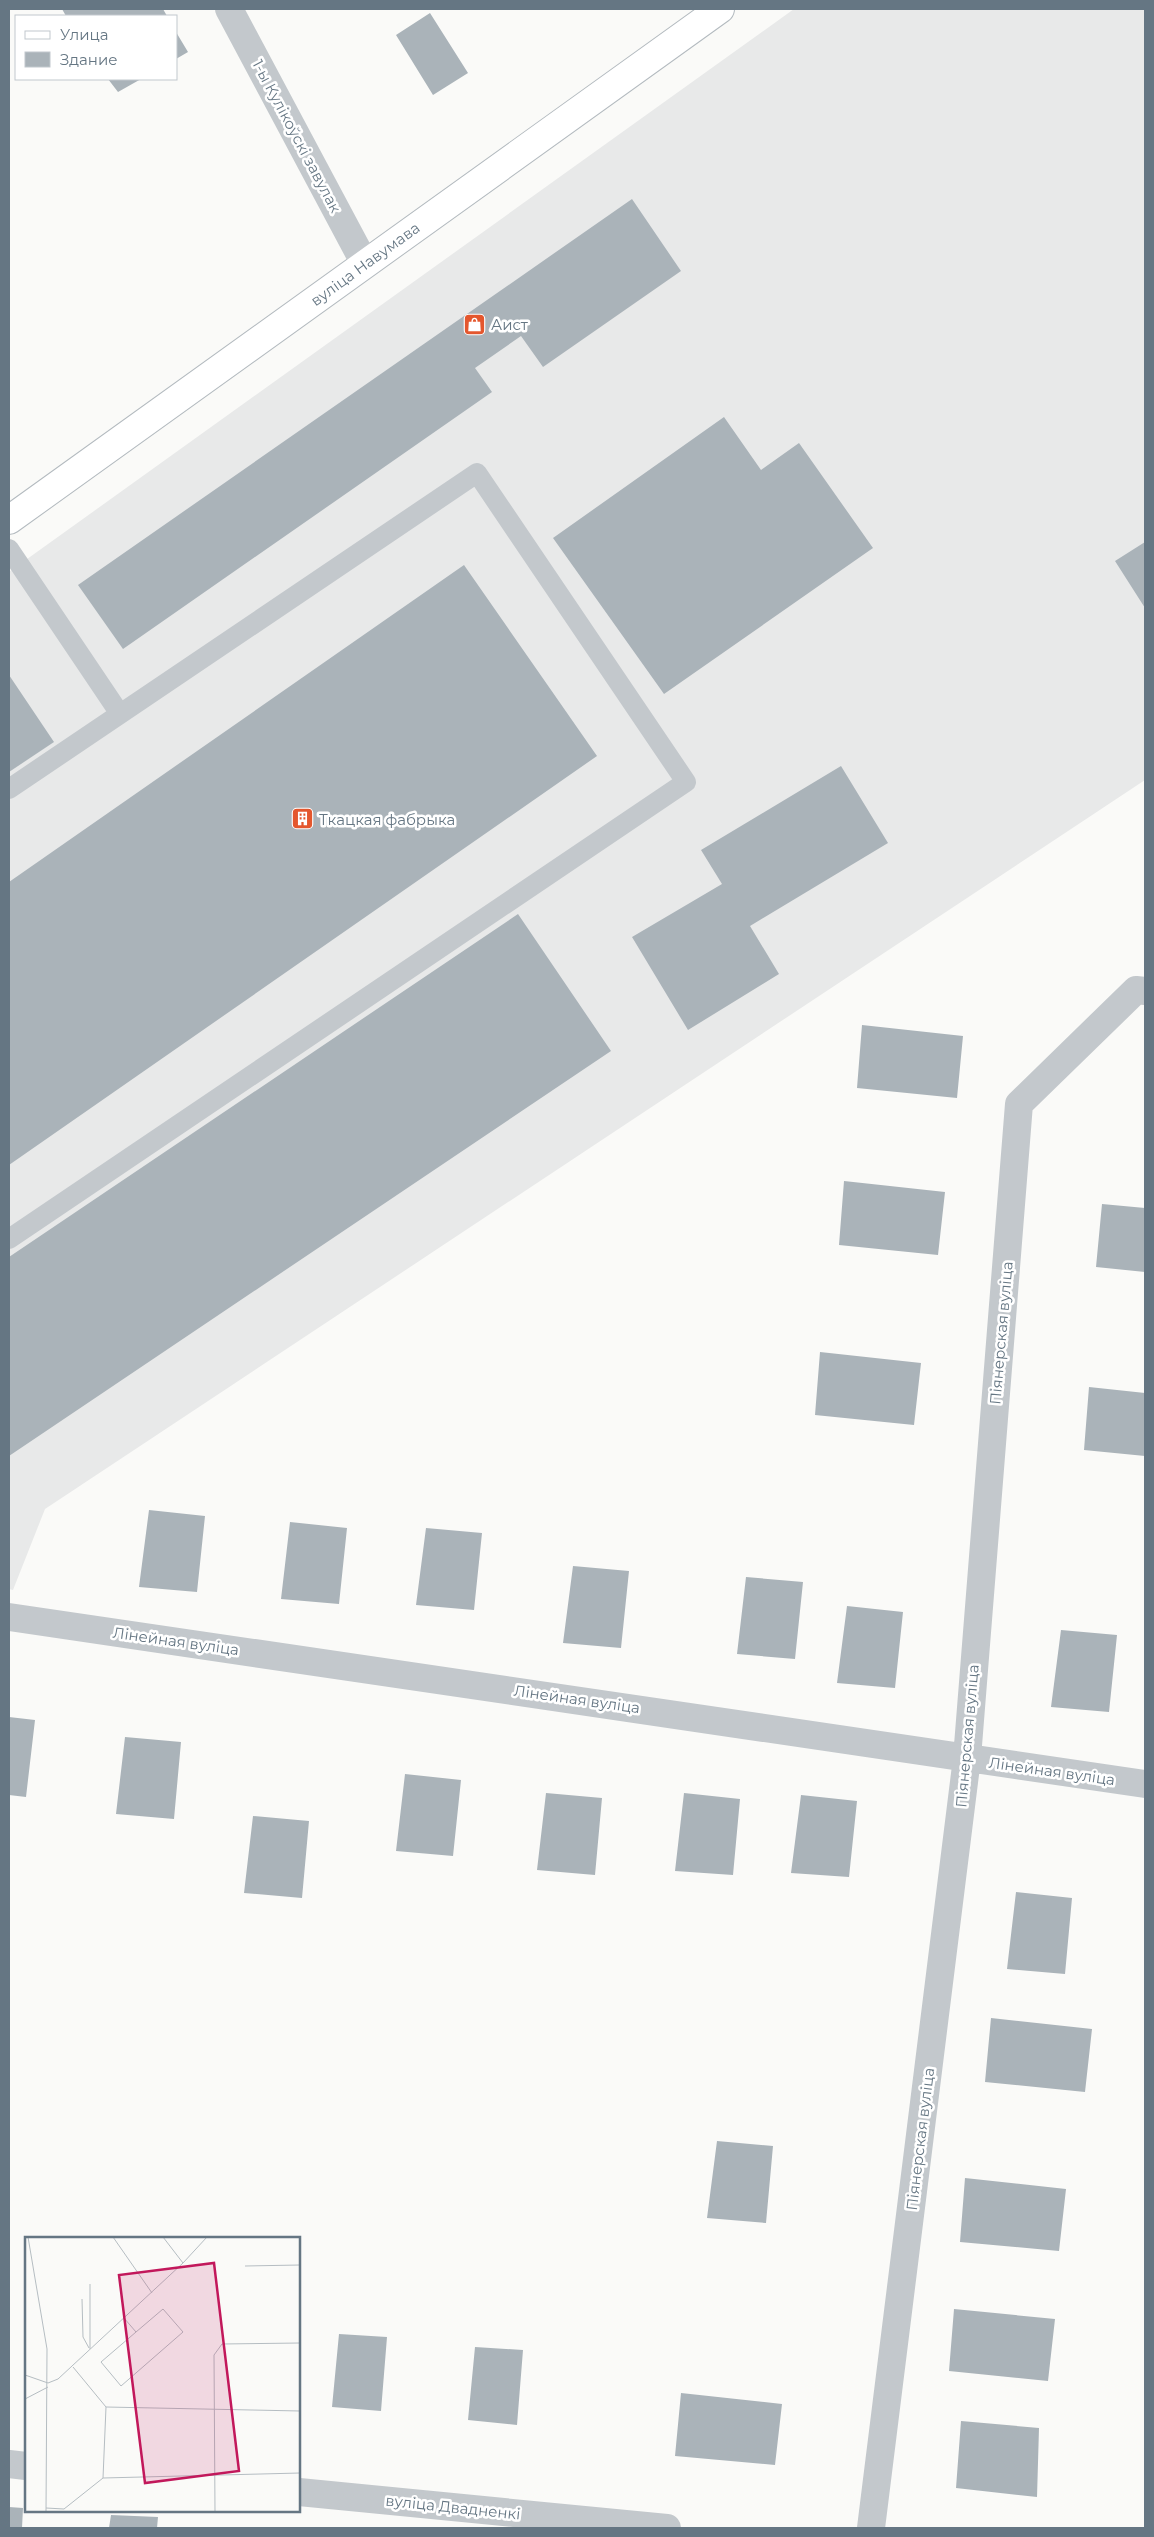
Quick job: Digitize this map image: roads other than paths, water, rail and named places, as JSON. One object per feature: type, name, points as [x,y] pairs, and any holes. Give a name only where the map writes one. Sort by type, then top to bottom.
[{"type":"street","name":"1-ы Кулікоўскі завулак","points":[[229,9],[365,264]]},
{"type":"street","name":"вуліца Навумава","points":[[9,520],[720,9]]},
{"type":"street","name":"Піянерская вуліца","points":[[871,2528],[967,1758],[1019,1104],[1141,990]]},
{"type":"street","name":"Лінейная вуліца","points":[[9,1617],[1145,1784]]},
{"type":"street","points":[[9,2464],[25,2466]]},
{"type":"street","name":"вуліца Двадненкі","points":[[300,2492],[667,2528]]},
{"type":"lane","points":[[9,789],[477,473],[686,782],[9,1239]]},
{"type":"lane","points":[[9,549],[120,714]]},
{"type":"place","name":"Аист","points":[[475,324]]},
{"type":"place","name":"Ткацкая фабрыка","points":[[303,819]]}]
